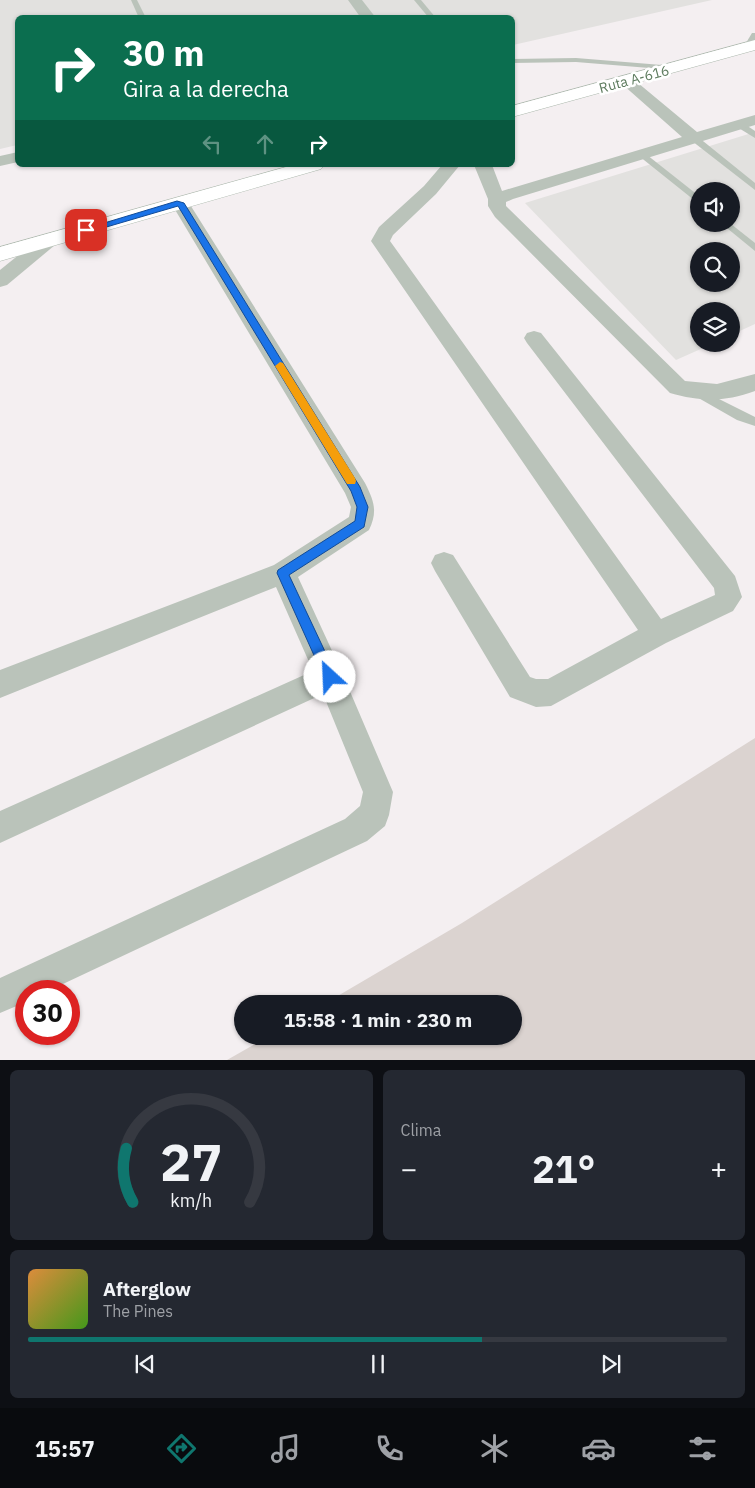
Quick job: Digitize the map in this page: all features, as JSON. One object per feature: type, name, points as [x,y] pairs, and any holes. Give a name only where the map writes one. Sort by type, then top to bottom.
[{"type":"main road","name":"Ruta A-616","points":[[515,111],[674,68],[752,43]]},
{"type":"main road","points":[[0,254],[307,167]]},
{"type":"street","points":[[355,0],[367,15]]},
{"type":"street","points":[[627,81],[695,139]]},
{"type":"street","points":[[498,199],[748,123]]},
{"type":"street","points":[[0,161],[15,158]]},
{"type":"street","points":[[448,167],[430,190],[386,230],[380,240],[656,634]]},
{"type":"street","points":[[484,167],[498,199],[501,213],[678,387],[699,393],[718,394],[736,390],[755,382]]},
{"type":"street","points":[[0,684],[282,573],[360,523],[363,507],[356,490],[180,203]]},
{"type":"street","points":[[0,280],[48,241]]},
{"type":"street","points":[[444,563],[520,687],[536,693],[551,692],[656,634],[724,604],[730,597],[726,584],[534,338]]},
{"type":"street","points":[[0,996],[356,830],[374,814],[378,792],[330,677],[282,573]]},
{"type":"street","points":[[0,827],[330,677]]},
{"type":"lane","points":[[134,0],[142,15]]},
{"type":"lane","points":[[416,0],[430,15]]},
{"type":"lane","points":[[515,61],[576,60],[674,68]]},
{"type":"lane","points":[[748,123],[755,135]]},
{"type":"lane","points":[[695,139],[755,187]]},
{"type":"lane","points":[[642,154],[690,194]]},
{"type":"lane","points":[[736,232],[755,248]]},
{"type":"lane","points":[[699,393],[741,417],[755,422]]},
{"type":"shaded area","points":[[0,0],[712,0],[515,45],[515,15],[15,15],[15,145],[0,149]]},
{"type":"shaded area","points":[[755,132],[755,324],[740,331],[740,302],[690,302],[690,352],[694,352],[676,360],[525,203]]},
{"type":"shaded area","points":[[755,738],[755,1060],[227,1060],[253,1045],[522,1045],[522,995],[339,995],[462,923]]},
{"type":"slow traffic","points":[[280,366],[351,481]]},
{"type":"route","points":[[86,230],[180,203],[356,490],[363,507],[360,523],[337,540],[282,573],[330,677]]}]
